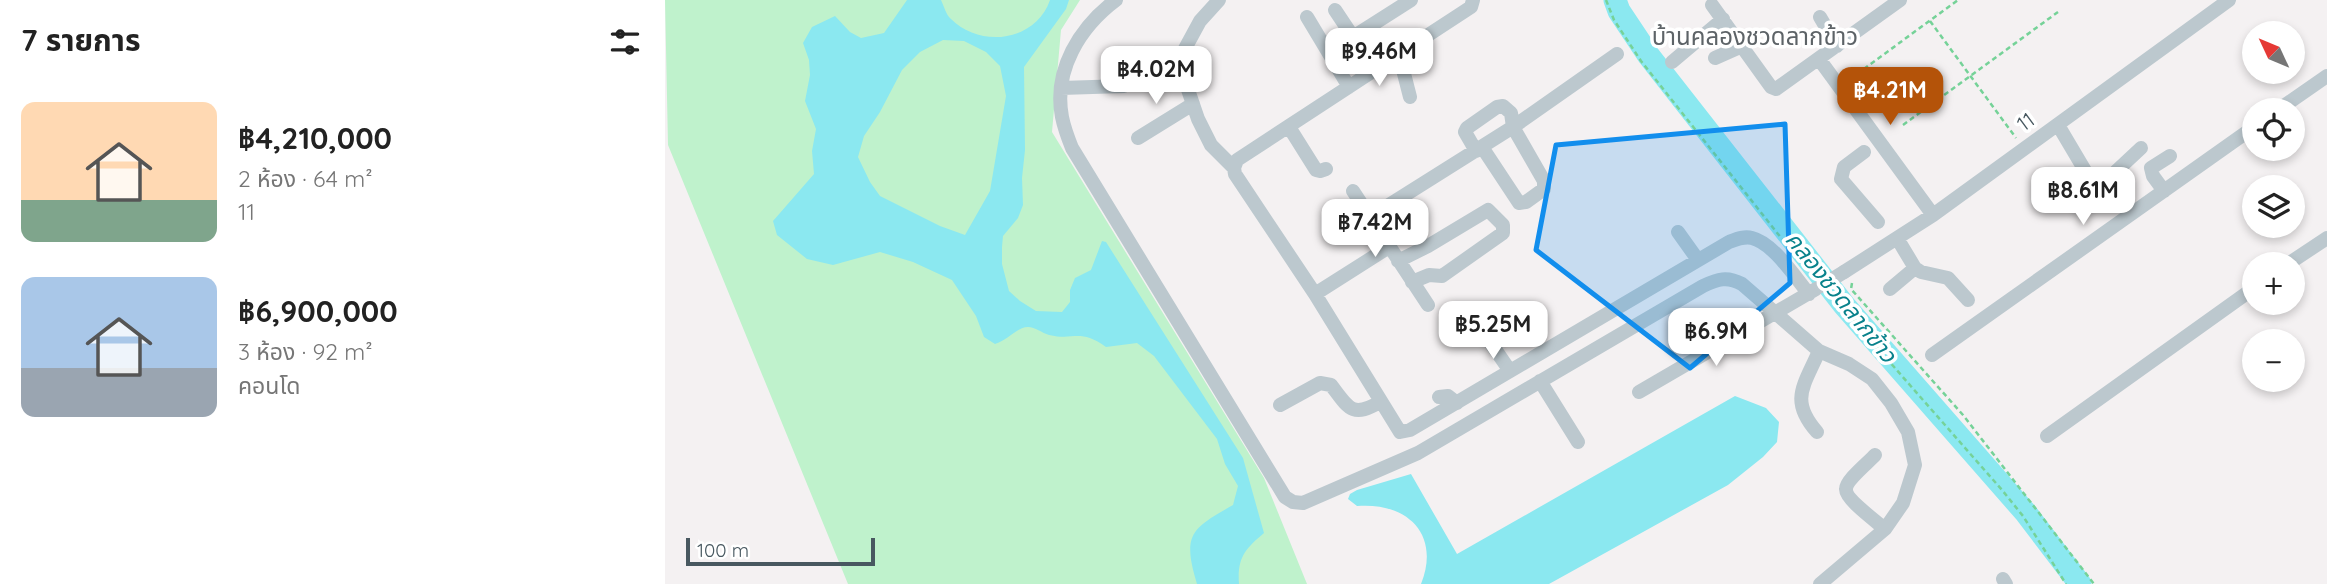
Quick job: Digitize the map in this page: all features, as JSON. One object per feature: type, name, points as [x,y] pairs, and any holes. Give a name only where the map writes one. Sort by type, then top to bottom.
[{"type":"street","points":[[1116,0],[1096,15],[1066,61],[1061,88],[1062,115],[1072,148],[1285,497],[1293,502],[1303,503],[1417,453],[1703,286],[1721,278],[1733,279],[1819,351],[1849,363],[1872,379],[1891,403],[1908,432],[1915,465],[1903,503],[1885,529],[1820,584]]},
{"type":"street","points":[[1219,0],[1200,21],[1181,56],[1182,72],[1211,145],[1234,168]]},
{"type":"street","points":[[1353,37],[1411,0]]},
{"type":"street","points":[[1473,0],[1471,7],[1237,160],[1234,168],[1235,174],[1315,294],[1395,427],[1403,432],[1729,242],[1742,237],[1753,238],[1768,245],[1815,290]]},
{"type":"street","points":[[1711,5],[1771,87],[1776,89],[1901,0]]},
{"type":"street","name":"11","points":[[1639,392],[1776,314],[1933,215],[2229,0]]},
{"type":"street","points":[[1335,10],[1375,70]]},
{"type":"street","points":[[1307,18],[1349,87]]},
{"type":"street","points":[[1820,18],[1837,46]]},
{"type":"street","points":[[1672,62],[1723,19]]},
{"type":"street","points":[[1716,58],[1742,46]]},
{"type":"street","points":[[1399,54],[1411,97]]},
{"type":"street","points":[[1370,217],[1513,127],[1617,54]]},
{"type":"street","points":[[1819,59],[1933,215]]},
{"type":"street","points":[[2296,98],[2327,76]]},
{"type":"street","points":[[1061,88],[1124,86]]},
{"type":"street","points":[[1137,138],[1193,104]]},
{"type":"street","points":[[1503,106],[1511,113],[1513,127],[1545,187],[1526,202],[1519,203],[1479,149],[1465,132],[1467,128],[1497,107],[1503,106]]},
{"type":"street","points":[[2058,125],[2106,206]]},
{"type":"street","points":[[1289,127],[1317,170],[1326,169]]},
{"type":"street","points":[[1931,355],[2242,136]]},
{"type":"street","points":[[2096,190],[2141,148]]},
{"type":"street","points":[[1864,152],[1844,167],[1841,179],[1878,222]]},
{"type":"street","points":[[2164,191],[2151,169],[2170,156]]},
{"type":"street","points":[[1353,191],[1429,305]]},
{"type":"street","points":[[1398,261],[1428,247],[1486,211],[1491,211],[1503,225],[1503,233],[1442,276],[1429,275],[1412,282]]},
{"type":"street","points":[[1678,232],[1698,260]]},
{"type":"street","points":[[1897,238],[1915,268],[1948,278],[1968,300]]},
{"type":"street","points":[[2305,253],[2327,238]]},
{"type":"street","points":[[1315,294],[1388,247]]},
{"type":"street","points":[[1890,289],[1915,268]]},
{"type":"street","points":[[2047,436],[2242,297]]},
{"type":"street","points":[[1488,339],[1510,371]]},
{"type":"street","points":[[1817,432],[1806,419],[1801,405],[1801,394],[1819,351]]},
{"type":"street","points":[[1540,381],[1578,442]]},
{"type":"street","points":[[1280,405],[1320,383],[1331,385],[1348,407],[1356,412],[1380,402]]},
{"type":"street","points":[[1439,397],[1447,396],[1457,402]]},
{"type":"street","points":[[1875,455],[1851,479],[1846,491],[1850,498],[1885,529]]},
{"type":"path","points":[[1857,74],[1958,0]]},
{"type":"path","points":[[1903,125],[2058,12]]},
{"type":"path","points":[[1930,21],[2025,149]]},
{"type":"path","points":[[1857,263],[1851,289],[1963,415],[2094,584]]},
{"type":"highlighted area","points":[[1785,124],[1790,283],[1690,368],[1536,250],[1556,145]]},
{"type":"green space","points":[[665,0],[1080,0],[1061,30],[1052,132],[1264,478],[1307,584],[848,584],[668,145]]},
{"type":"water","points":[[907,0],[941,0],[949,17],[963,28],[992,37],[1020,32],[1033,24],[1043,14],[1050,0],[1069,0],[1066,9],[1024,67],[1023,205],[1018,218],[1003,236],[1002,247],[1002,264],[1009,291],[1036,311],[1062,312],[1070,302],[1070,290],[1075,278],[1091,270],[1102,241],[1106,242],[1243,458],[1264,533],[1252,544],[1241,561],[1239,584],[1197,584],[1190,554],[1194,535],[1208,520],[1233,505],[1238,486],[1225,464],[1217,439],[1154,356],[1137,343],[1106,347],[1083,336],[1049,335],[1028,327],[995,344],[984,337],[976,316],[952,280],[913,262],[880,252],[833,265],[807,259],[777,235],[773,221],[814,174],[812,151],[816,129],[805,101],[810,75],[809,60],[803,43],[812,27],[835,16],[850,32],[861,38],[884,33]],"holes":[[[943,40],[964,41],[986,52],[1000,66],[1006,96],[990,191],[965,235],[940,226],[880,196],[858,157],[864,136],[902,70],[920,52]]]},
{"type":"water","points":[[1735,396],[1766,408],[1779,422],[1777,442],[1763,457],[1728,485],[1549,584],[1421,584],[1426,566],[1426,550],[1423,536],[1415,525],[1391,509],[1357,506],[1348,499],[1350,494],[1357,490],[1411,474],[1457,554]]},
{"type":"waterway","name":"คลองชวดลากข้าว","points":[[1615,0],[1619,11],[1649,56],[1844,305],[2026,513],[2080,584]]},
{"type":"district","name":"บ้านคลองชวดลากข้าว","points":[[1755,37]]}]
